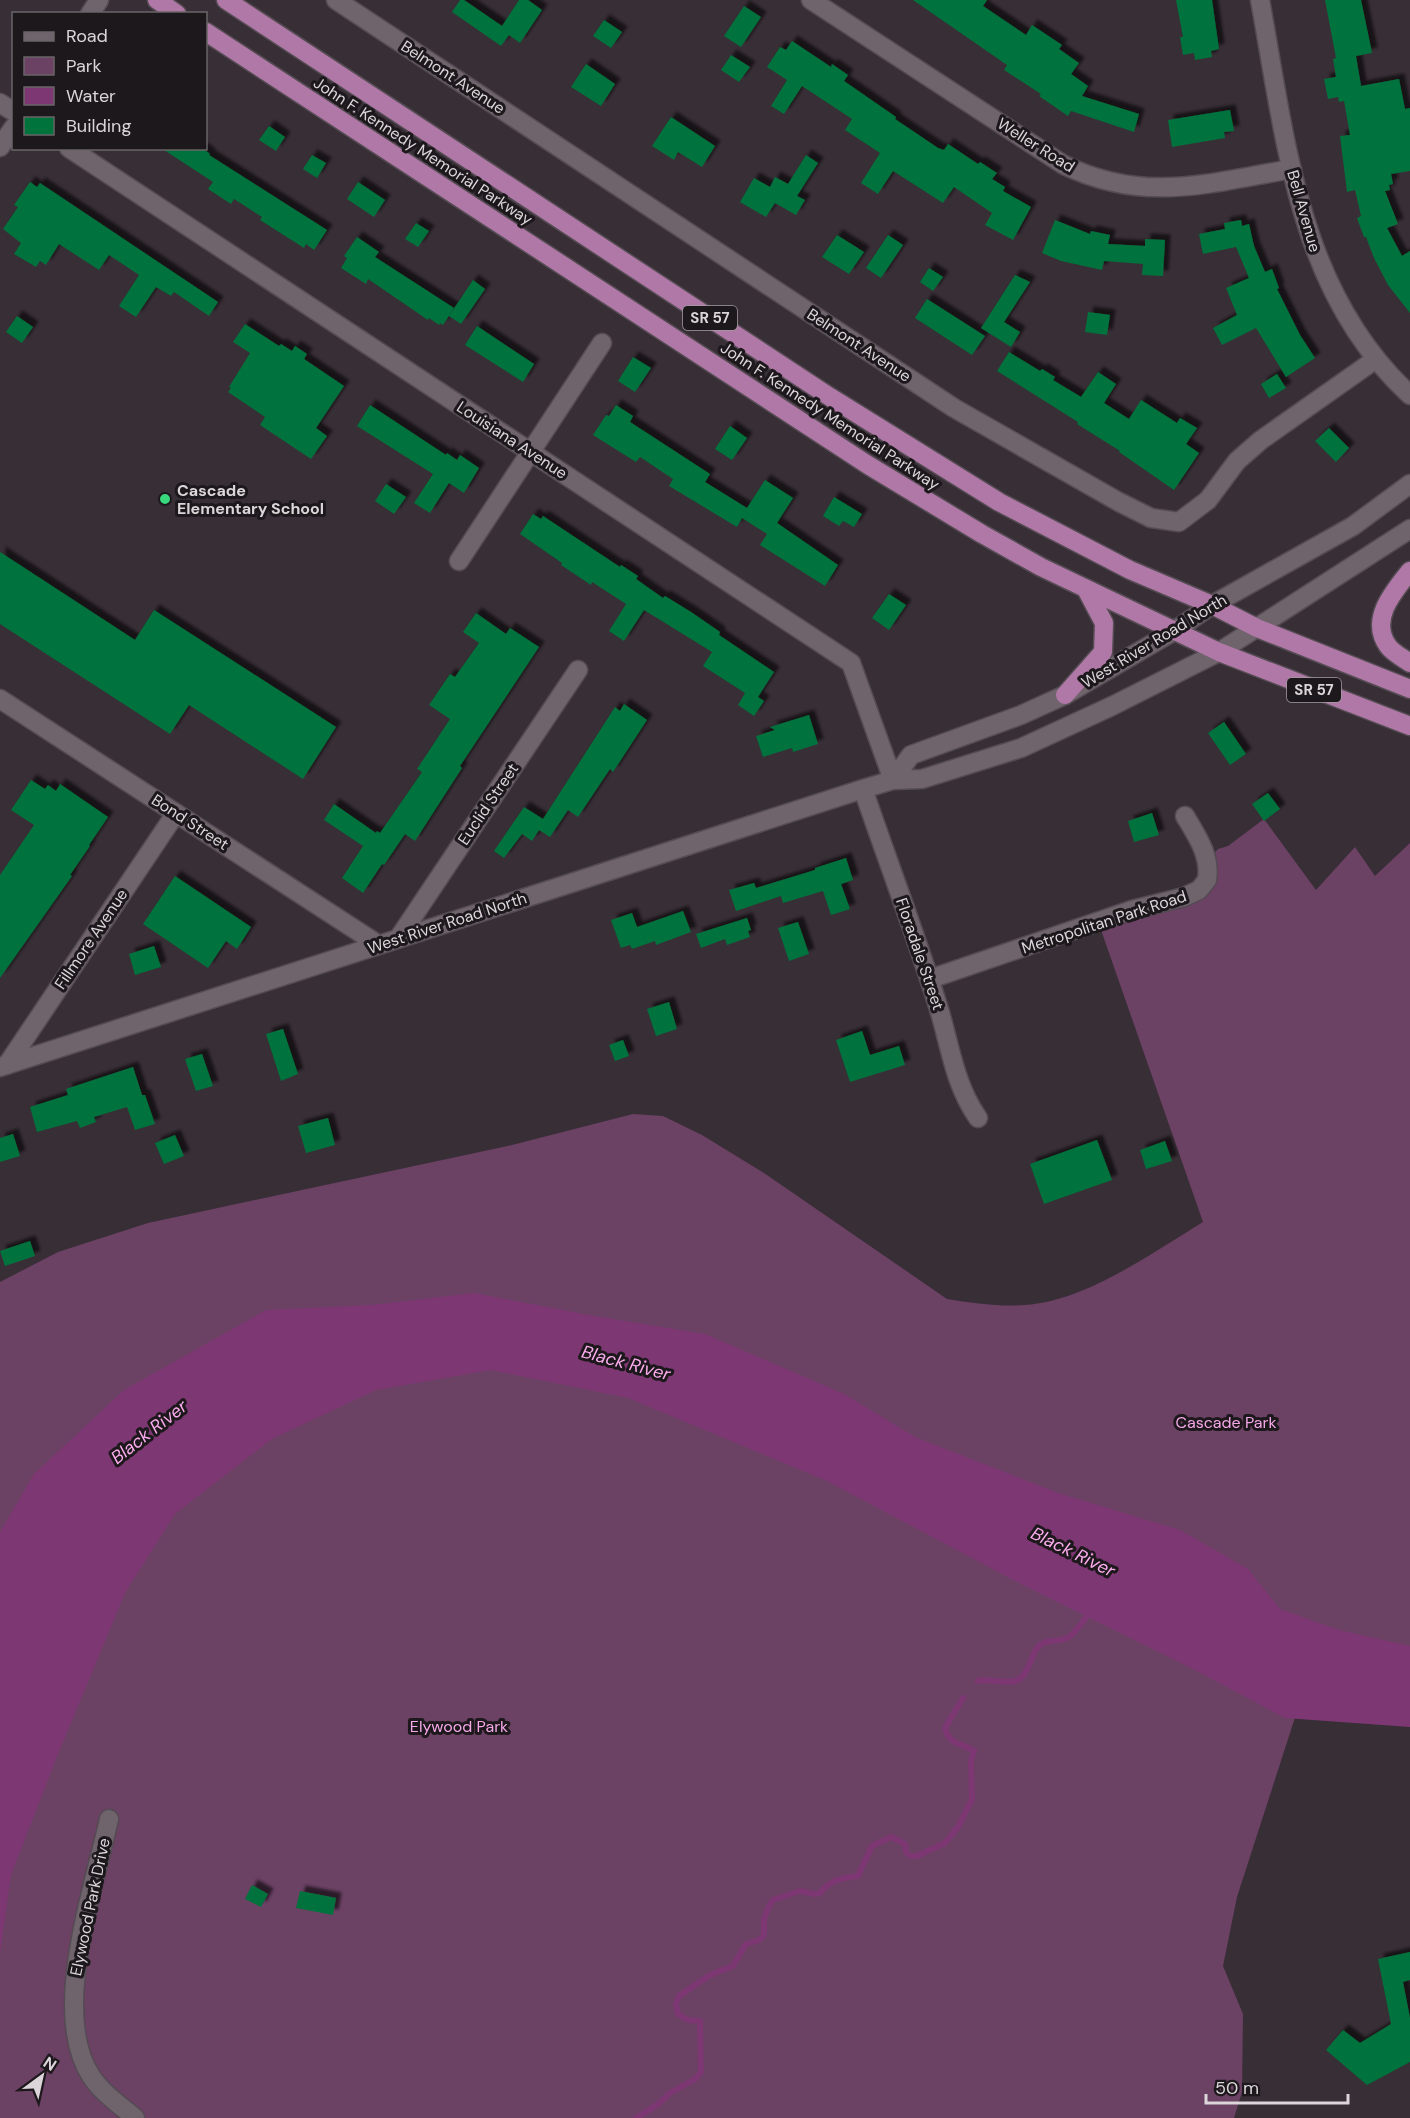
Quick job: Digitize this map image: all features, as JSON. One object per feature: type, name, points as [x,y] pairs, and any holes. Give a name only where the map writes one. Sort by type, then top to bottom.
[{"type":"highway","points":[[157,0],[174,12]]},
{"type":"highway","name":"John F. Kennedy Memorial Parkway","points":[[226,0],[830,398],[945,470],[1048,528],[1130,570],[1212,605],[1257,628],[1410,688]]},
{"type":"highway","name":"John F. Kennedy Memorial Parkway","points":[[207,33],[868,465],[982,534],[1086,589],[1219,652],[1410,726]]},
{"type":"highway","points":[[1410,571],[1400,583],[1380,619],[1380,633],[1389,648],[1410,663]]},
{"type":"highway","points":[[1065,695],[1103,652],[1104,623],[1086,589]]},
{"type":"street","name":"Belmont Avenue","points":[[336,0],[954,408],[1151,518],[1179,522],[1208,500],[1237,462],[1261,440],[1376,359]]},
{"type":"street","name":"Weller Road","points":[[811,0],[1064,165],[1096,179],[1130,187],[1166,189],[1292,169]]},
{"type":"street","name":"Bell Avenue","points":[[1260,0],[1301,213],[1313,247],[1344,312],[1376,359],[1410,395]]},
{"type":"street","points":[[0,147],[12,130]]},
{"type":"street","name":"Louisiana Avenue","points":[[72,150],[851,663],[893,780]]},
{"type":"street","points":[[459,561],[603,343]]},
{"type":"street","name":"West River Road North","points":[[893,780],[911,755],[1021,715],[1065,695],[1174,631],[1212,605],[1353,526],[1410,484]]},
{"type":"street","name":"West River Road North","points":[[3,1066],[863,789],[893,780],[922,779],[1021,748],[1112,706],[1219,652],[1410,528]]},
{"type":"street","name":"Euclid Street","points":[[398,939],[578,670]]},
{"type":"street","name":"Bond Street","points":[[0,699],[380,945]]},
{"type":"street","name":"Floradale Street","points":[[863,789],[930,979],[955,1071],[964,1096],[978,1118]]},
{"type":"street","name":"Fillmore Avenue","points":[[3,1066],[176,813]]},
{"type":"street","name":"Metropolitan Park Road","points":[[930,979],[1123,913],[1184,897],[1199,890],[1207,880],[1207,861],[1201,843],[1185,816]]},
{"type":"street","name":"Elywood Park Drive","points":[[109,1819],[75,1972],[74,2009],[80,2046],[91,2076],[135,2118]]},
{"type":"green space","name":"Elywood Park","points":[[1264,819],[1316,890],[1355,847],[1375,876],[1410,843],[1410,1685],[1312,1665],[1237,1897],[1223,1966],[1243,2014],[1242,2092],[1234,2118],[0,2118],[0,1282],[58,1252],[148,1223],[512,1145],[633,1114],[663,1116],[702,1135],[764,1173],[947,1299],[986,1304],[1025,1305],[1048,1302],[1071,1295],[1118,1274],[1203,1222],[1101,930],[1189,905],[1199,899],[1206,894],[1212,884],[1214,853],[1228,846]]},
{"type":"water","name":"Black River","points":[[474,1293],[705,1334],[844,1394],[915,1437],[1058,1493],[1180,1530],[1248,1569],[1280,1609],[1339,1630],[1410,1646],[1410,1727],[1285,1718],[1195,1670],[1017,1582],[827,1481],[628,1398],[491,1370],[376,1390],[272,1439],[175,1514],[125,1593],[58,1754],[11,1875],[0,1954],[0,1532],[34,1474],[124,1390],[266,1310],[372,1305]]},
{"type":"building","points":[[460,0],[464,0],[502,26],[519,0],[528,0],[542,10],[520,43],[509,35],[501,46],[452,12]]},
{"type":"building","points":[[913,0],[987,0],[983,6],[1026,35],[1032,25],[1062,45],[1059,49],[1079,63],[1071,74],[1088,86],[1082,96],[1139,114],[1134,132],[1071,111],[1068,116],[1039,96],[1041,94],[1004,70],[1007,65]]},
{"type":"building","points":[[1176,0],[1212,0],[1219,49],[1211,51],[1212,57],[1195,60],[1194,53],[1183,55],[1180,37],[1183,37]]},
{"type":"building","points":[[1325,0],[1361,0],[1372,53],[1356,56],[1361,86],[1399,79],[1405,109],[1410,108],[1410,171],[1391,174],[1393,184],[1389,185],[1390,190],[1385,191],[1398,224],[1387,228],[1402,256],[1410,251],[1410,313],[1388,285],[1364,237],[1357,218],[1361,216],[1355,190],[1347,192],[1340,136],[1350,135],[1344,101],[1339,102],[1338,97],[1328,99],[1324,79],[1336,77],[1333,59],[1336,58]]},
{"type":"building","points":[[744,6],[761,17],[741,47],[724,36]]},
{"type":"building","points":[[604,20],[622,32],[611,48],[593,36]]},
{"type":"building","points":[[792,41],[831,67],[832,64],[848,75],[844,81],[938,148],[944,150],[948,144],[978,164],[980,162],[997,173],[992,179],[1005,187],[1003,191],[1031,207],[1013,240],[985,225],[992,213],[954,187],[943,203],[893,171],[878,194],[861,183],[880,153],[845,130],[852,119],[802,86],[784,114],[771,106],[787,80],[767,67],[780,47],[786,50]]},
{"type":"building","points":[[731,55],[750,67],[739,82],[721,70]]},
{"type":"building","points":[[586,64],[615,84],[601,106],[571,87]]},
{"type":"building","points":[[1230,110],[1234,131],[1224,132],[1225,138],[1172,147],[1168,120]]},
{"type":"building","points":[[671,117],[715,146],[702,167],[678,152],[674,160],[652,146]]},
{"type":"building","points":[[269,126],[285,137],[276,151],[259,140]]},
{"type":"building","points":[[164,150],[205,150],[209,155],[327,230],[314,250],[306,244],[304,248],[260,220],[262,217],[234,199],[231,204],[208,189],[213,182]]},
{"type":"building","points":[[312,155],[326,163],[317,178],[303,169]]},
{"type":"building","points":[[806,155],[818,163],[797,196],[805,200],[796,215],[775,203],[766,217],[740,202],[754,178],[770,187],[775,177],[788,184]]},
{"type":"building","points":[[30,182],[37,187],[40,183],[218,302],[209,316],[174,292],[171,296],[156,287],[136,317],[119,306],[139,275],[109,255],[99,270],[59,244],[46,265],[40,261],[36,267],[14,254],[21,243],[3,229],[18,207],[14,205]]},
{"type":"building","points":[[358,182],[385,200],[374,217],[347,199]]},
{"type":"building","points":[[1055,220],[1090,234],[1091,231],[1110,235],[1108,244],[1145,246],[1145,239],[1165,240],[1163,276],[1142,275],[1143,264],[1104,261],[1102,270],[1061,261],[1042,253]]},
{"type":"building","points":[[1241,220],[1242,226],[1249,224],[1254,246],[1265,272],[1272,269],[1279,288],[1277,289],[1300,335],[1315,358],[1286,377],[1256,328],[1222,345],[1213,328],[1237,315],[1226,288],[1249,278],[1236,247],[1203,254],[1199,234],[1225,229],[1224,223]]},
{"type":"building","points":[[416,223],[429,231],[418,247],[405,239]]},
{"type":"building","points":[[837,235],[864,252],[849,274],[822,257]]},
{"type":"building","points":[[888,235],[903,245],[881,278],[866,268]]},
{"type":"building","points":[[357,237],[379,252],[375,257],[454,308],[443,325],[429,318],[428,320],[368,279],[366,284],[341,268],[347,258],[344,256]]},
{"type":"building","points":[[929,268],[943,277],[933,291],[920,282]]},
{"type":"building","points":[[1015,275],[1030,282],[1004,322],[1020,332],[1011,347],[981,328]]},
{"type":"building","points":[[473,280],[485,289],[461,324],[449,316]]},
{"type":"building","points":[[927,299],[985,336],[972,355],[915,318]]},
{"type":"building","points":[[1088,312],[1110,315],[1107,335],[1085,332]]},
{"type":"building","points":[[17,316],[33,327],[22,343],[6,332]]},
{"type":"building","points":[[245,324],[279,346],[281,344],[292,351],[295,346],[307,354],[304,359],[344,386],[316,428],[327,436],[311,459],[260,425],[265,417],[228,392],[250,353],[233,342]]},
{"type":"building","points":[[477,326],[534,364],[523,382],[465,345]]},
{"type":"building","points":[[1009,352],[1040,371],[1042,369],[1055,377],[1053,380],[1081,397],[1098,372],[1116,384],[1104,403],[1129,419],[1141,400],[1177,423],[1180,418],[1197,428],[1186,444],[1199,453],[1174,490],[1120,451],[1077,424],[1078,422],[997,371]]},
{"type":"building","points":[[633,357],[651,368],[635,392],[618,381]]},
{"type":"building","points":[[1277,374],[1286,388],[1269,398],[1261,384]]},
{"type":"building","points":[[370,405],[446,455],[447,453],[457,460],[460,455],[479,468],[464,493],[449,483],[430,513],[414,503],[433,474],[357,426]]},
{"type":"building","points":[[616,405],[633,416],[630,422],[710,474],[705,482],[747,508],[765,480],[793,498],[777,523],[838,565],[825,586],[760,545],[767,534],[742,518],[737,527],[669,486],[673,479],[640,457],[636,462],[593,435],[606,415],[609,416]]},
{"type":"building","points":[[730,426],[747,438],[732,460],[715,449]]},
{"type":"building","points":[[1329,428],[1349,448],[1336,462],[1315,441]]},
{"type":"building","points":[[386,484],[406,497],[394,514],[375,501]]},
{"type":"building","points":[[834,497],[862,514],[854,527],[843,521],[839,526],[823,516]]},
{"type":"building","points":[[533,514],[541,519],[543,516],[620,567],[621,565],[638,576],[636,579],[663,598],[665,596],[691,612],[720,632],[719,635],[774,672],[758,697],[764,701],[754,716],[738,705],[745,693],[703,666],[712,652],[644,610],[624,641],[609,631],[626,604],[592,582],[591,585],[520,534]]},
{"type":"building","points":[[0,552],[135,640],[154,610],[336,727],[303,779],[189,705],[170,734],[0,624]]},
{"type":"building","points":[[889,594],[906,605],[889,630],[872,618]]},
{"type":"building","points":[[476,613],[506,634],[510,628],[539,647],[460,766],[462,768],[415,841],[405,834],[363,893],[342,878],[363,846],[324,820],[334,804],[376,833],[377,831],[380,833],[422,772],[417,769],[450,719],[429,705],[450,674],[455,677],[479,643],[463,632]]},
{"type":"building","points":[[624,704],[647,720],[613,772],[610,769],[578,817],[568,810],[550,837],[539,830],[532,841],[522,834],[504,858],[494,851],[524,807],[543,819],[615,707],[620,711]]},
{"type":"building","points":[[809,715],[818,744],[793,752],[792,748],[763,757],[756,736],[775,730],[770,727]]},
{"type":"building","points":[[1224,722],[1246,754],[1230,765],[1208,733]]},
{"type":"building","points":[[31,780],[45,789],[48,785],[56,791],[60,784],[108,817],[70,875],[72,876],[0,978],[0,875],[34,825],[11,810]]},
{"type":"building","points":[[1268,793],[1280,809],[1264,821],[1252,804]]},
{"type":"building","points":[[1152,813],[1159,835],[1134,842],[1128,821]]},
{"type":"building","points":[[846,858],[853,880],[841,884],[850,909],[831,915],[823,891],[783,903],[781,896],[736,911],[729,890],[754,883],[756,888]]},
{"type":"building","points":[[175,876],[251,927],[237,949],[226,941],[208,968],[143,924]]},
{"type":"building","points":[[683,911],[691,932],[656,945],[655,941],[632,949],[630,945],[621,948],[611,920],[632,913],[637,927]]},
{"type":"building","points":[[747,918],[751,930],[748,931],[750,937],[727,945],[725,939],[701,948],[696,934]]},
{"type":"building","points":[[798,922],[809,954],[789,961],[778,928]]},
{"type":"building","points":[[154,946],[161,967],[135,975],[129,954]]},
{"type":"building","points":[[669,1002],[677,1029],[656,1036],[647,1009]]},
{"type":"building","points":[[283,1029],[298,1074],[281,1081],[266,1034]]},
{"type":"building","points":[[862,1031],[870,1055],[899,1046],[905,1065],[850,1082],[836,1040]]},
{"type":"building","points":[[623,1040],[629,1056],[615,1061],[609,1045]]},
{"type":"building","points":[[202,1054],[213,1086],[196,1091],[185,1059]]},
{"type":"building","points":[[133,1067],[155,1124],[135,1130],[127,1107],[94,1117],[96,1122],[80,1128],[77,1121],[37,1132],[30,1107],[68,1095],[66,1089]]},
{"type":"building","points":[[328,1118],[335,1145],[306,1153],[298,1126]]},
{"type":"building","points":[[13,1134],[20,1156],[0,1162],[0,1138]]},
{"type":"building","points":[[175,1135],[184,1156],[164,1164],[155,1143]]},
{"type":"building","points":[[1097,1140],[1112,1180],[1044,1204],[1030,1164]]},
{"type":"building","points":[[1165,1141],[1172,1161],[1146,1169],[1140,1150]]},
{"type":"building","points":[[30,1241],[35,1256],[5,1266],[0,1251]]},
{"type":"building","points":[[252,1885],[268,1894],[261,1907],[245,1899]]},
{"type":"building","points":[[300,1891],[336,1898],[333,1915],[296,1908]]},
{"type":"building","points":[[1410,1952],[1410,1980],[1403,1982],[1410,2018],[1410,2062],[1367,2085],[1326,2050],[1343,2030],[1360,2043],[1391,2024],[1378,1959]]},
{"type":"waterway","points":[[978,1681],[1010,1682],[1020,1679],[1041,1644],[1069,1637],[1090,1612]]},
{"type":"waterway","points":[[636,2118],[657,2105],[670,2093],[695,2079],[701,2072],[700,2021],[688,2020],[678,2014],[676,2004],[679,1996],[710,1975],[733,1966],[746,1944],[759,1940],[764,1935],[764,1919],[773,1900],[800,1891],[820,1893],[837,1880],[858,1876],[872,1846],[891,1837],[905,1844],[906,1852],[910,1856],[917,1856],[945,1843],[958,1827],[972,1799],[971,1761],[974,1751],[953,1741],[945,1728],[963,1698]]},
{"type":"place","name":"Cascade Elementary School","points":[[165,499]]},
{"type":"park label","name":"Cascade Park","points":[[1226,1422]]}]
